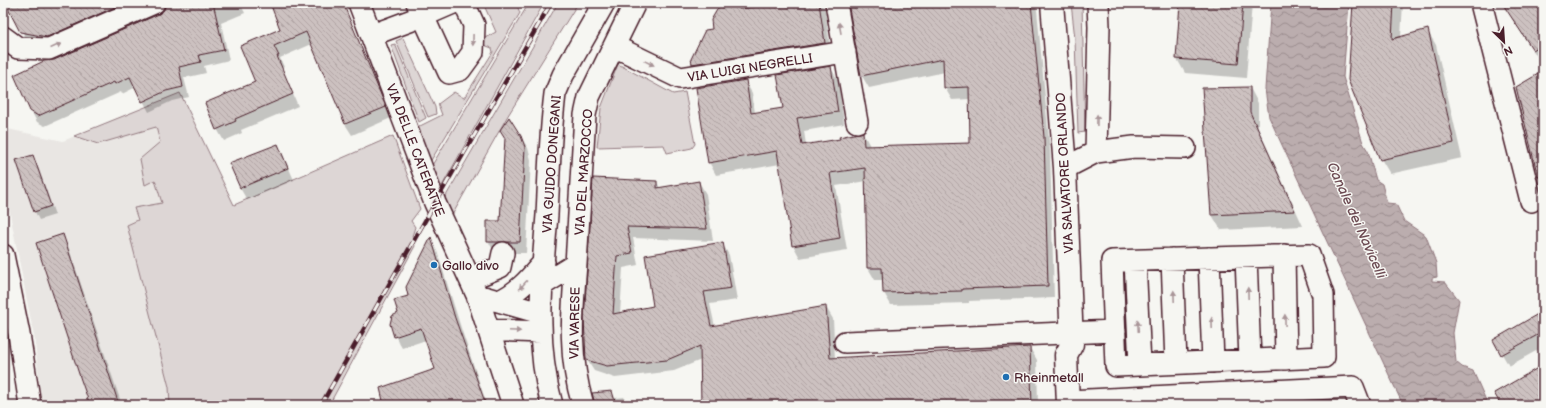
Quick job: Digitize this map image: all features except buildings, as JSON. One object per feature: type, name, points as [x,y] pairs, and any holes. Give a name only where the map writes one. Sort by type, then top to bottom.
[{"type":"main road","name":"VIA SALVATORE ORLANDO","points":[[1052,3],[1065,168],[1072,338],[1081,354],[1075,403]]},
{"type":"street","points":[[11,43],[49,50],[154,3]]},
{"type":"street","name":"VIA DELLE CATERATTE","points":[[359,3],[435,203],[474,287],[513,405]]},
{"type":"street","points":[[372,35],[420,10],[453,3]]},
{"type":"street","points":[[420,10],[449,73],[460,70],[473,52],[474,25],[464,3]]},
{"type":"street","name":"VIA GUIDO DONEGANI","points":[[552,405],[546,384],[540,322],[555,94],[563,75],[604,3]]},
{"type":"street","name":"VIA DEL MARZOCCO","points":[[576,264],[585,115],[589,97],[635,3]]},
{"type":"street","points":[[836,3],[857,122]]},
{"type":"street","points":[[1096,152],[1098,3]]},
{"type":"street","points":[[1481,3],[1531,201]]},
{"type":"street","name":"VIA LUIGI NEGRELLI","points":[[614,46],[680,78],[845,52]]},
{"type":"street","points":[[1065,168],[1096,152],[1134,147],[1185,148]]},
{"type":"street","points":[[503,253],[500,267],[474,287],[540,322]]},
{"type":"street","points":[[3,255],[19,334],[30,405]]},
{"type":"street","points":[[1309,255],[1323,294],[1324,357],[1116,366],[1112,261],[1284,256],[1309,255]]},
{"type":"street","points":[[1284,256],[1286,359]]},
{"type":"street","points":[[1246,257],[1250,360]]},
{"type":"street","points":[[1209,258],[1213,362]]},
{"type":"street","points":[[1172,259],[1176,363]]},
{"type":"street","points":[[1135,261],[1140,365]]},
{"type":"street","points":[[499,301],[510,297],[520,289],[544,262]]},
{"type":"street","points":[[542,285],[576,264]]},
{"type":"street","name":"VIA VARESE","points":[[576,264],[572,317],[572,351],[577,388],[583,405]]},
{"type":"street","points":[[489,330],[540,322]]},
{"type":"street","points":[[845,342],[1072,338],[1115,331]]},
{"type":"street","points":[[1075,403],[1353,387],[1360,405]]},
{"type":"shaded area","points":[[483,3],[516,3],[520,13],[430,162],[418,127],[442,115],[438,104],[454,92],[464,98],[493,52],[492,48],[484,45],[483,39],[496,32]]},
{"type":"shaded area","points":[[529,3],[544,3],[442,186],[438,185],[431,167]]},
{"type":"shaded area","points":[[558,3],[578,3],[507,117],[450,219],[443,201]]},
{"type":"shaded area","points":[[1071,3],[1082,3],[1085,132],[1078,133],[1075,39]]},
{"type":"shaded area","points":[[403,38],[435,107],[436,114],[428,117],[396,41]]},
{"type":"shaded area","points":[[395,44],[426,118],[419,122],[391,45]]},
{"type":"shaded area","points":[[618,64],[673,94],[685,92],[695,144],[692,148],[667,153],[664,145],[597,147],[601,108]]},
{"type":"shaded area","points":[[180,93],[234,205],[393,136],[420,209],[411,221],[415,227],[412,236],[415,246],[329,405],[41,405],[35,341],[3,178],[3,128],[63,141]]},
{"type":"shaded area","points":[[180,93],[234,205],[393,136],[420,209],[411,221],[415,227],[412,236],[415,246],[329,405],[170,405],[169,387],[127,225],[138,220],[134,208],[162,203],[155,180],[145,185],[140,159],[160,142],[156,127],[98,144],[74,136]]},
{"type":"water","name":"Canale dei Navicelli","points":[[1271,3],[1349,3],[1343,77],[1363,143],[1368,151],[1376,180],[1382,184],[1387,203],[1396,204],[1404,221],[1426,236],[1436,263],[1437,277],[1432,278],[1432,281],[1445,282],[1459,300],[1453,333],[1456,362],[1462,367],[1473,371],[1488,405],[1403,405],[1269,117],[1265,89]]},
{"type":"railway","points":[[321,405],[435,203],[551,3]]},
{"type":"place","name":"Gallo divo","points":[[434,265]]},
{"type":"place","name":"Rheinmetall","points":[[1006,377]]}]
